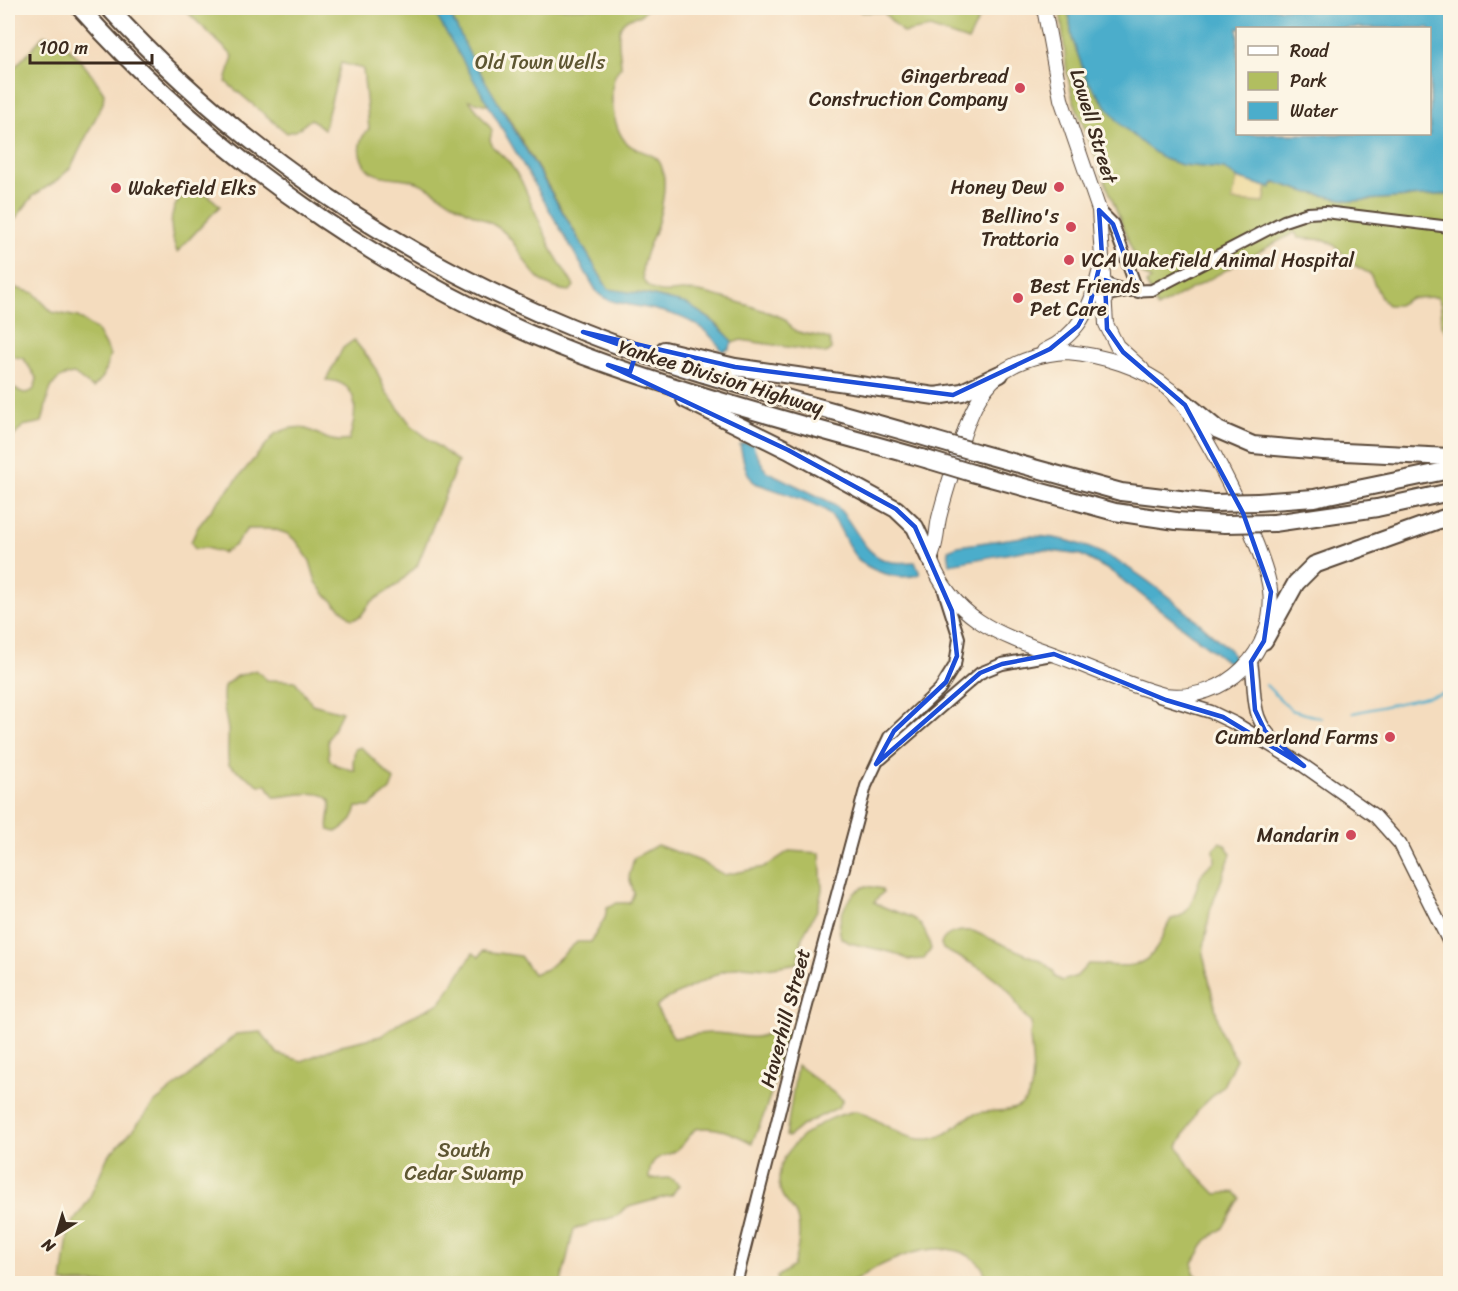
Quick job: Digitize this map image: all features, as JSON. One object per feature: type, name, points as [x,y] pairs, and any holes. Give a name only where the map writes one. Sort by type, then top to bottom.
[{"type":"highway","name":"Yankee Division Highway","points":[[80,8],[194,118],[318,214],[393,262],[477,308],[608,365],[972,473],[1123,513],[1226,524],[1274,523],[1377,508],[1450,492]]},
{"type":"highway","name":"Yankee Division Highway","points":[[109,8],[213,107],[252,139],[338,202],[442,265],[524,306],[583,332],[700,372],[1121,492],[1213,503],[1258,502],[1314,498],[1450,470]]},
{"type":"highway","points":[[583,332],[735,367],[935,396],[962,392],[1000,374]]},
{"type":"highway","points":[[608,365],[714,412],[891,506],[915,527],[930,559]]},
{"type":"highway","points":[[1176,396],[1218,430],[1253,445],[1450,457]]},
{"type":"highway","points":[[1264,641],[1296,583],[1314,565],[1450,516]]},
{"type":"main road","name":"Lowell Street","points":[[1044,8],[1061,99],[1100,210],[1106,324],[1113,340],[1185,405],[1219,466],[1264,567],[1271,592],[1264,641]]},
{"type":"main road","points":[[1054,8],[1054,61]]},
{"type":"main road","name":"Lowell Street","points":[[930,559],[935,549],[939,517],[967,418],[981,393],[1000,374],[1060,343],[1083,320],[1095,291],[1102,256]]},
{"type":"main road","points":[[1033,356],[1067,352],[1084,354],[1151,376]]},
{"type":"main road","points":[[930,559],[937,577],[978,622],[1009,639],[1150,691],[1170,696],[1202,693],[1230,680],[1251,662],[1264,641]]},
{"type":"main road","points":[[1251,662],[1253,699],[1258,720],[1270,737],[1304,766]]},
{"type":"main road","points":[[1150,691],[1166,700],[1223,717],[1304,766],[1375,816],[1395,836],[1422,881],[1450,944]]},
{"type":"street","points":[[1100,210],[1113,224],[1133,291]]},
{"type":"street","points":[[1104,290],[1155,289],[1284,220],[1308,213],[1325,212],[1450,227]]},
{"type":"street","name":"Haverhill Street","points":[[736,1284],[862,800],[889,737],[940,689],[955,665],[958,632],[937,577]]},
{"type":"street","name":"Haverhill Street","points":[[876,764],[980,673],[1002,664],[1054,654]]},
{"type":"highlighted area","points":[[1099,210],[1113,224],[1138,292],[1105,280],[1107,329],[1123,352],[1185,405],[1243,513],[1271,592],[1264,641],[1251,662],[1255,710],[1265,731],[1304,766],[1223,717],[1166,700],[1054,654],[1002,664],[980,673],[876,764],[894,731],[946,682],[957,656],[952,611],[915,527],[896,509],[788,450],[608,365],[630,372],[637,351],[583,332],[735,367],[953,395],[1050,349],[1078,326],[1090,304],[1102,256]]},
{"type":"green space","name":"Old Town Wells","points":[[183,8],[648,8],[639,16],[624,22],[620,28],[621,67],[616,73],[612,93],[614,117],[622,137],[631,147],[656,158],[662,168],[664,188],[662,203],[658,222],[643,264],[644,280],[653,290],[659,292],[702,293],[774,314],[785,319],[796,331],[830,340],[831,349],[826,353],[741,340],[732,343],[717,324],[697,310],[650,295],[608,289],[504,110],[469,100],[492,130],[490,140],[493,147],[509,162],[521,180],[553,252],[574,286],[570,291],[555,288],[543,282],[526,263],[513,242],[494,225],[422,184],[409,179],[376,174],[369,170],[360,154],[361,140],[369,129],[363,69],[341,63],[324,129],[311,119],[297,130],[287,133],[226,82],[233,56]]},
{"type":"green space","points":[[857,8],[992,8],[979,19],[968,41],[930,28],[903,33],[883,12],[861,12]]},
{"type":"green space","points":[[1060,8],[1069,14],[1072,38],[1087,80],[1103,102],[1143,144],[1164,159],[1182,165],[1224,169],[1267,187],[1278,183],[1306,192],[1352,201],[1450,194],[1450,333],[1445,330],[1441,322],[1441,307],[1437,297],[1410,298],[1398,305],[1388,305],[1381,298],[1370,274],[1354,265],[1334,245],[1326,240],[1298,238],[1295,232],[1157,308],[1146,283],[1151,280],[1141,273],[1073,99],[1067,73]]},
{"type":"green space","points":[[44,35],[61,42],[78,58],[104,93],[103,103],[71,167],[58,180],[34,195],[8,228],[8,71],[17,65]]},
{"type":"green space","points":[[192,190],[209,196],[220,206],[177,252],[172,234],[172,217],[178,202]]},
{"type":"green space","points":[[8,286],[34,293],[52,312],[78,317],[97,331],[110,355],[103,377],[93,388],[74,374],[58,379],[47,399],[42,422],[23,426],[8,443],[8,383],[21,392],[27,393],[34,389],[37,379],[24,359],[12,356],[8,358]]},
{"type":"green space","points":[[354,340],[374,365],[386,392],[412,426],[458,462],[417,566],[397,585],[371,602],[360,617],[352,619],[325,594],[316,582],[310,561],[298,543],[288,534],[273,529],[247,529],[235,545],[223,553],[206,548],[195,549],[191,542],[198,527],[275,434],[298,427],[329,439],[349,440],[355,410],[351,393],[338,382],[326,380],[343,348]]},
{"type":"green space","points":[[256,670],[267,680],[295,681],[312,704],[342,712],[328,740],[329,759],[336,765],[355,771],[353,763],[355,749],[361,747],[394,780],[390,790],[369,807],[357,807],[354,816],[340,830],[335,832],[329,830],[331,804],[326,797],[320,794],[304,794],[274,797],[267,785],[259,785],[229,765],[228,730],[223,703],[224,686],[235,677]]},
{"type":"green space","points":[[1220,842],[1231,854],[1210,911],[1203,954],[1221,1033],[1236,1059],[1223,1086],[1198,1110],[1178,1146],[1189,1166],[1216,1194],[1235,1192],[1240,1198],[1223,1228],[1206,1241],[1193,1263],[1193,1273],[1208,1283],[986,1283],[982,1268],[971,1257],[947,1249],[935,1249],[923,1250],[898,1258],[846,1284],[821,1286],[777,1283],[777,1277],[793,1266],[799,1231],[797,1217],[781,1193],[779,1174],[783,1161],[791,1148],[814,1128],[842,1114],[856,1111],[910,1137],[936,1138],[972,1115],[1012,1109],[1021,1105],[1028,1098],[1033,1078],[1031,1023],[1011,993],[993,976],[943,949],[941,944],[946,937],[959,932],[973,931],[1043,962],[1054,972],[1055,977],[1062,981],[1077,976],[1088,964],[1125,966],[1142,962],[1156,949],[1171,919],[1179,917],[1189,908],[1202,874],[1215,861],[1214,849]]},
{"type":"green space","name":"South Cedar Swamp","points":[[657,845],[700,861],[724,875],[765,867],[789,851],[820,853],[822,890],[817,910],[802,937],[798,963],[767,968],[741,966],[721,972],[661,1002],[656,1008],[674,1038],[712,1033],[754,1037],[770,1033],[781,1027],[791,1033],[752,1143],[724,1131],[710,1128],[695,1129],[679,1148],[655,1160],[652,1164],[649,1179],[670,1178],[679,1185],[672,1195],[625,1208],[617,1216],[574,1229],[561,1283],[62,1283],[69,1228],[88,1201],[108,1156],[133,1130],[154,1103],[194,1072],[236,1034],[261,1032],[278,1054],[302,1061],[341,1045],[381,1036],[402,1021],[440,1003],[473,953],[479,957],[483,951],[520,956],[533,974],[547,969],[577,942],[591,942],[605,918],[607,907],[617,903],[630,903],[634,893],[629,877],[634,858]]},
{"type":"green space","points":[[866,886],[882,889],[883,892],[874,902],[916,920],[922,926],[931,949],[924,959],[909,960],[894,953],[850,943],[841,938],[840,923],[844,908],[854,894]]},
{"type":"green space","points":[[797,1065],[843,1100],[839,1107],[803,1125],[788,1137],[786,1136]]},
{"type":"sand","points":[[1237,178],[1267,187],[1264,203],[1232,201]]},
{"type":"water","points":[[432,8],[446,8],[470,55],[608,289],[687,304],[711,320],[729,337],[732,343],[729,349],[722,351],[705,331],[682,318],[670,313],[612,301],[597,292]]},
{"type":"water","points":[[1064,8],[1450,8],[1450,194],[1352,201],[1306,192],[1278,183],[1274,183],[1271,188],[1237,178],[1224,169],[1182,165],[1164,159],[1120,124],[1087,80],[1072,38],[1069,14]]},
{"type":"water","points":[[745,443],[752,445],[766,471],[834,504],[842,511],[873,553],[892,562],[915,562],[920,574],[903,577],[874,570],[853,553],[837,524],[825,510],[755,483],[743,460],[740,445]]},
{"type":"water","points":[[1029,536],[1058,539],[1086,546],[1138,574],[1186,611],[1230,650],[1236,662],[1234,664],[1226,661],[1112,572],[1081,555],[1043,550],[1023,551],[950,564],[948,550],[958,546]]},
{"type":"waterway","points":[[753,443],[754,451]]},
{"type":"waterway","points":[[1266,685],[1291,710],[1321,718]]},
{"type":"waterway","points":[[1353,713],[1450,692]]},
{"type":"place","name":"Gingerbread Construction Company","points":[[1020,88]]},
{"type":"place","name":"Honey Dew","points":[[1059,187]]},
{"type":"place","name":"Wakefield Elks","points":[[116,188]]},
{"type":"place","name":"Bellino's Trattoria","points":[[1071,227]]},
{"type":"place","name":"VCA Wakefield Animal Hospital","points":[[1069,260]]},
{"type":"place","name":"Best Friends Pet Care","points":[[1018,298]]},
{"type":"place","name":"Cumberland Farms","points":[[1390,737]]},
{"type":"place","name":"Mandarin","points":[[1351,835]]}]
